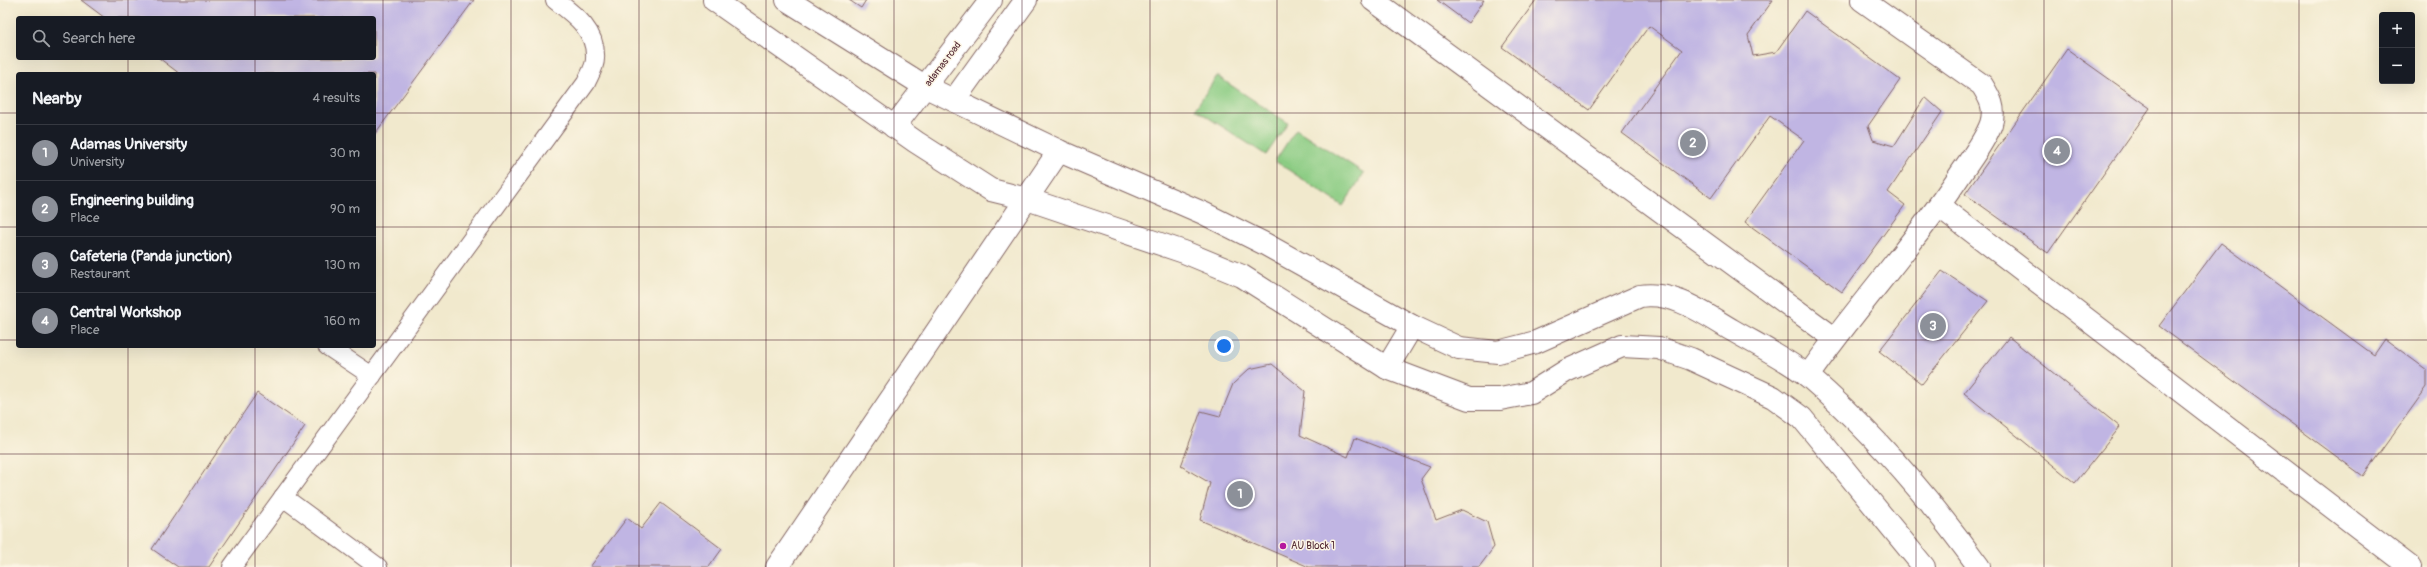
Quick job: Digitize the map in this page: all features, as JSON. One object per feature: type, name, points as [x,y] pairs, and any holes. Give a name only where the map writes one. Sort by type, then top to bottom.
[{"type":"street","points":[[714,0],[894,127],[991,190],[1027,199],[1184,252],[1242,276],[1387,368],[1469,399],[1500,399],[1531,393],[1566,371],[1622,346],[1659,348],[1691,359],[1773,397],[1802,418],[1924,567]]},
{"type":"street","points":[[787,0],[926,87],[1059,151],[1203,214],[1251,237],[1412,326],[1459,348],[1498,352],[1536,342],[1628,300],[1655,294],[1685,303],[1703,312],[1808,376],[1866,431],[1913,484],[1976,565]]},
{"type":"street","name":"adamas road","points":[[894,127],[991,0]]},
{"type":"street","points":[[954,100],[1026,0]]},
{"type":"street","points":[[1373,0],[1834,338]]},
{"type":"street","points":[[1808,376],[1834,338],[1939,206],[1983,140],[1991,123],[1994,105],[1982,85],[1862,0]]},
{"type":"street","points":[[777,567],[1059,151]]},
{"type":"street","points":[[1939,206],[2410,567]]},
{"type":"street","points":[[1387,368],[1412,326]]},
{"type":"lane","points":[[232,567],[586,83],[595,60],[592,37],[580,19],[555,0]]},
{"type":"lane","points":[[330,348],[372,376]]},
{"type":"lane","points":[[283,498],[378,567]]},
{"type":"green space","points":[[1217,76],[1288,123],[1266,155],[1195,109]]},
{"type":"green space","points":[[1296,129],[1364,173],[1343,206],[1275,161]]},
{"type":"building","points":[[81,0],[474,0],[376,132],[376,72],[177,72],[162,60],[376,60],[376,16],[102,16]]},
{"type":"building","points":[[849,0],[866,0],[861,8]]},
{"type":"building","points":[[1437,0],[1484,0],[1468,23]]},
{"type":"building","points":[[1536,0],[1773,0],[1748,35],[1753,56],[1776,52],[1805,11],[1900,80],[1868,126],[1873,140],[1894,146],[1925,97],[1942,112],[1888,192],[1905,205],[1842,292],[1745,222],[1804,140],[1770,116],[1711,198],[1622,133],[1682,50],[1649,26],[1589,110],[1502,47]]},
{"type":"building","points":[[2067,49],[2150,108],[2048,253],[1965,194]]},
{"type":"building","points":[[2221,243],[2374,355],[2385,339],[2427,370],[2427,387],[2363,476],[2159,326]]},
{"type":"building","points":[[1942,271],[1988,301],[1922,384],[1879,351]]},
{"type":"building","points":[[2009,337],[2120,427],[2075,483],[1964,393]]},
{"type":"building","points":[[1272,364],[1305,391],[1300,435],[1348,457],[1355,438],[1430,467],[1421,479],[1436,520],[1462,510],[1487,522],[1494,547],[1479,567],[1309,567],[1200,520],[1210,483],[1181,466],[1201,411],[1220,416],[1233,384],[1249,369]]},
{"type":"building","points":[[257,393],[305,426],[209,567],[178,567],[152,549]]},
{"type":"building","points":[[661,503],[722,549],[709,567],[590,567],[627,518],[641,529]]},
{"type":"place","name":"Engineering building","points":[[1693,143]]},
{"type":"place","name":"Central Workshop","points":[[2057,151]]},
{"type":"place","name":"Cafeteria (Panda junction)","points":[[1933,326]]},
{"type":"place","name":"Adamas University","points":[[1240,494]]},
{"type":"place","name":"AU Block 1","points":[[1283,546]]}]
